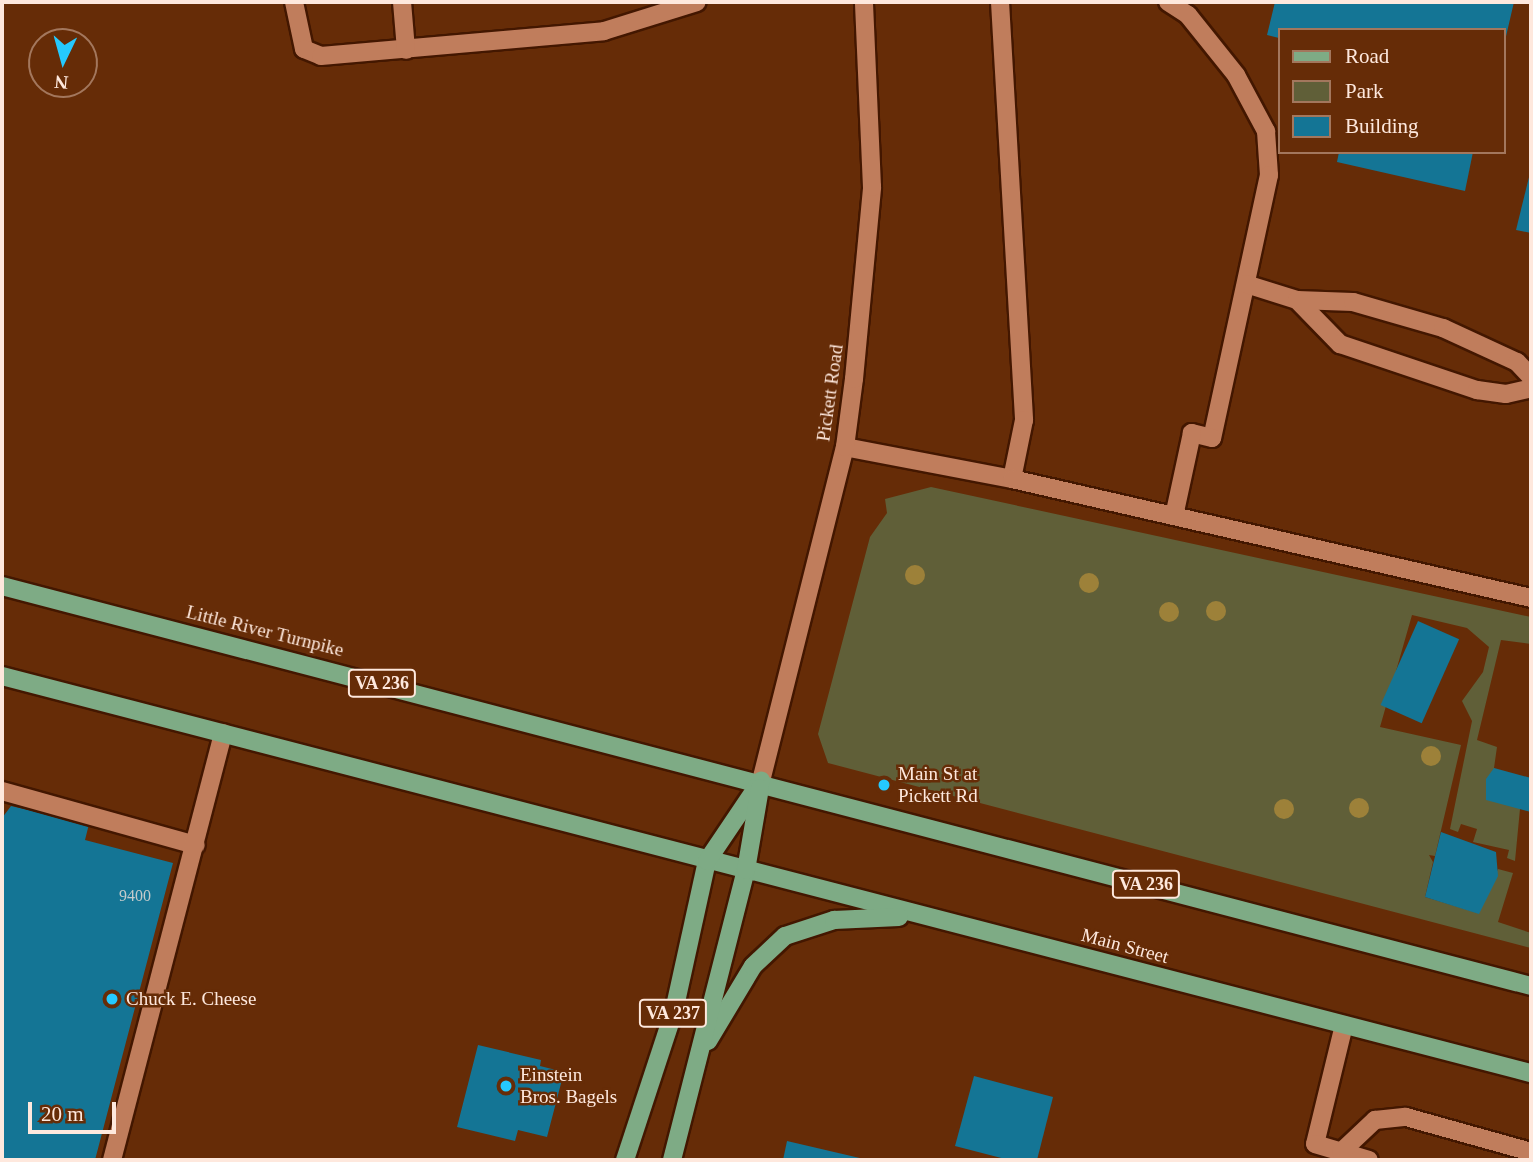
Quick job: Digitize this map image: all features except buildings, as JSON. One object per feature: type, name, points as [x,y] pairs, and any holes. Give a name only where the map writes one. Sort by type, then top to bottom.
[{"type":"main road","name":"Little River Turnpike","points":[[2,586],[761,781]]},
{"type":"main road","points":[[2,676],[707,861]]},
{"type":"main road","name":"Pickett Road","points":[[625,1160],[674,1011],[707,861],[761,781]]},
{"type":"main road","name":"Pickett Road","points":[[672,1160],[746,870],[761,781]]},
{"type":"main road","name":"VA 236","points":[[761,781],[1531,986]]},
{"type":"main road","name":"Main Street","points":[[707,861],[1531,1073]]},
{"type":"main road","points":[[694,1069],[742,982],[785,936],[834,920],[933,918]]},
{"type":"street","points":[[294,2],[304,49],[321,56],[604,31],[697,2]]},
{"type":"street","points":[[402,2],[407,50]]},
{"type":"street","name":"Pickett Road","points":[[761,781],[845,447],[872,187],[864,2]]},
{"type":"street","points":[[1000,2],[1024,420],[1012,479]]},
{"type":"street","points":[[1168,2],[1188,15],[1236,75],[1266,131],[1269,175],[1212,438],[1192,433],[1174,516]]},
{"type":"street","points":[[1246,284],[1297,300],[1353,302],[1443,328],[1517,362],[1531,377]]},
{"type":"street","points":[[1297,300],[1340,344],[1477,390],[1506,394],[1531,388]]},
{"type":"street","points":[[845,447],[1012,479],[1531,598]]},
{"type":"street","points":[[112,1160],[223,733]]},
{"type":"street","points":[[2,791],[196,845]]},
{"type":"street","points":[[1344,1025],[1315,1144],[1369,1160]]},
{"type":"street","points":[[1341,1152],[1375,1120],[1406,1117],[1531,1152]]},
{"type":"green space","points":[[931,487],[1531,617],[1531,644],[1501,640],[1477,740],[1497,747],[1494,768],[1520,809],[1515,861],[1507,858],[1509,850],[1473,842],[1477,829],[1461,824],[1458,832],[1450,829],[1472,721],[1462,701],[1483,672],[1489,647],[1467,628],[1412,615],[1380,727],[1461,745],[1435,856],[1429,855],[1433,862],[1425,897],[1478,913],[1498,869],[1513,873],[1498,922],[1531,933],[1531,948],[828,763],[818,734],[870,537],[887,513],[885,499]]},
{"type":"place","name":"Main St at Pickett Rd","points":[[884,785]]},
{"type":"place","name":"Chuck E. Cheese","points":[[112,999]]},
{"type":"place","name":"Einstein Bros. Bagels","points":[[506,1086]]}]
